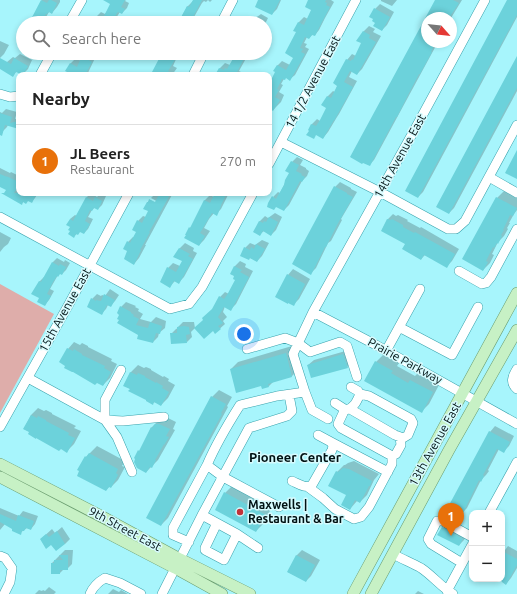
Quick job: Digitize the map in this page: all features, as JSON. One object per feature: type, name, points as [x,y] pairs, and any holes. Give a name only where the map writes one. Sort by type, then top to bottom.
[{"type":"main road","name":"13th Avenue East","points":[[353,594],[517,293]]},
{"type":"main road","name":"13th Avenue East","points":[[371,594],[449,450],[517,330]]},
{"type":"main road","name":"9th Street East","points":[[0,464],[101,516],[177,563],[222,594]]},
{"type":"main road","name":"9th Street East","points":[[0,477],[177,563],[250,594]]},
{"type":"street","points":[[73,16],[82,0]]},
{"type":"street","points":[[225,16],[233,0]]},
{"type":"street","name":"14 1/2 Avenue East","points":[[272,158],[356,0]]},
{"type":"street","name":"14th Avenue East","points":[[328,419],[312,410],[293,354],[313,312],[484,0]]},
{"type":"street","points":[[42,72],[48,60]]},
{"type":"street","points":[[194,72],[200,60]]},
{"type":"street","points":[[0,94],[10,97],[16,96]]},
{"type":"street","points":[[281,142],[380,192],[448,229],[456,229],[465,221],[517,125]]},
{"type":"street","points":[[489,176],[517,193]]},
{"type":"street","name":"15th Avenue East","points":[[0,427],[127,196]]},
{"type":"street","points":[[0,217],[170,309],[189,304],[202,287],[251,196]]},
{"type":"street","points":[[460,271],[482,284],[486,283],[514,244],[517,229]]},
{"type":"street","points":[[386,350],[420,289]]},
{"type":"street","points":[[399,326],[452,355],[478,307]]},
{"type":"street","name":"Prairie Parkway","points":[[313,312],[386,350],[517,424]]},
{"type":"street","points":[[247,349],[285,338],[298,343],[310,352],[340,342],[347,346],[357,377]]},
{"type":"street","points":[[517,369],[512,378],[512,382],[517,389]]},
{"type":"street","points":[[121,370],[105,400],[105,420],[117,437],[132,472]]},
{"type":"street","points":[[28,378],[105,420],[123,421],[164,417]]},
{"type":"street","points":[[335,403],[400,437],[403,438],[408,435],[413,423],[411,419],[369,396],[360,394],[351,387]]},
{"type":"street","points":[[188,542],[173,534],[173,528],[228,424],[240,405],[277,396],[305,392]]},
{"type":"street","points":[[360,394],[358,400],[347,409],[338,424],[341,428],[392,456]]},
{"type":"street","points":[[162,594],[202,515],[249,428],[287,416],[292,411],[288,395]]},
{"type":"street","points":[[318,435],[388,472]]},
{"type":"street","points":[[392,456],[396,454],[401,445],[400,437]]},
{"type":"street","points":[[308,487],[312,485],[332,450],[333,446],[331,442]]},
{"type":"street","points":[[292,481],[304,487],[308,487],[336,509],[354,519],[361,516],[369,507],[392,464],[392,456]]},
{"type":"street","points":[[492,510],[517,462]]},
{"type":"street","points":[[207,465],[223,477],[280,507]]},
{"type":"street","points":[[202,515],[237,534],[258,548]]},
{"type":"street","points":[[462,563],[431,544],[428,539],[437,521],[443,520],[469,535]]},
{"type":"street","points":[[217,523],[205,550],[224,560],[237,534]]},
{"type":"street","points":[[393,554],[422,568],[450,592],[462,563],[471,546]]},
{"type":"street","points":[[0,556],[5,558],[12,568],[10,582],[4,594]]},
{"type":"street","points":[[90,594],[98,581],[105,578],[120,583],[141,594]]},
{"type":"shaded area","points":[[0,284],[54,314],[0,413]]},
{"type":"building","points":[[41,0],[47,3],[51,0],[57,3],[52,14],[49,12],[45,16],[33,16]]},
{"type":"building","points":[[103,0],[125,0],[121,7],[125,9],[122,14],[118,12],[115,16],[104,16],[110,4]]},
{"type":"building","points":[[193,0],[202,0],[194,16],[182,16],[187,6],[189,7]]},
{"type":"building","points":[[258,0],[280,0],[272,15],[255,7]]},
{"type":"building","points":[[308,0],[326,0],[326,5],[330,7],[315,36],[312,35],[309,39],[305,37],[300,48],[303,49],[301,52],[305,54],[290,81],[286,78],[285,80],[282,79],[275,97],[280,100],[273,111],[272,78],[275,72],[273,71],[277,65],[286,70],[293,58],[285,53],[296,32],[293,31],[298,22],[304,25],[311,10],[305,7]]},
{"type":"building","points":[[435,0],[453,0],[459,3],[453,12],[429,12]]},
{"type":"building","points":[[507,0],[517,0],[517,15],[418,198],[405,191]]},
{"type":"building","points":[[374,8],[390,17],[382,31],[373,26],[375,23],[372,21],[373,19],[369,17]]},
{"type":"building","points":[[421,26],[421,48],[433,48],[432,52],[397,117],[370,166],[363,163],[362,164],[350,157]]},
{"type":"building","points":[[363,31],[370,35],[369,38],[376,42],[357,75],[350,71],[344,82],[353,87],[323,139],[316,135],[314,139],[306,135],[311,124],[316,126],[320,120],[326,108],[321,105],[327,96],[331,98],[337,86],[333,83],[346,59],[351,61],[352,59],[353,60],[361,43],[356,41]]},
{"type":"building","points":[[517,56],[517,88],[449,214],[436,207]]},
{"type":"building","points":[[0,58],[11,64],[14,58],[28,66],[25,72],[16,72],[13,77],[0,69]]},
{"type":"building","points":[[80,60],[89,60],[92,62],[87,72],[65,71],[70,63],[77,67]]},
{"type":"building","points":[[158,60],[175,60],[168,71],[170,72],[152,72]]},
{"type":"building","points":[[232,60],[243,60],[237,72],[217,72],[219,68],[224,70],[225,68],[227,69]]},
{"type":"building","points":[[0,113],[12,117],[10,123],[16,122],[16,128],[5,125],[2,136],[0,135]]},
{"type":"building","points":[[517,150],[517,179],[505,173]]},
{"type":"building","points":[[291,161],[299,165],[296,171],[305,177],[302,182],[300,181],[284,211],[276,207],[274,210],[267,207],[272,196],[276,199],[284,185],[289,173],[285,171]]},
{"type":"building","points":[[0,174],[16,181],[16,189],[14,193],[16,193],[16,196],[36,196],[32,203],[28,201],[26,204],[23,202],[22,205],[1,193],[4,193],[6,190],[0,187]]},
{"type":"building","points":[[334,186],[353,197],[311,275],[292,264]]},
{"type":"building","points":[[158,196],[169,196],[149,232],[134,265],[124,259],[127,251],[123,249],[127,241],[130,243],[136,232],[132,230],[137,220],[142,223],[148,211],[143,209],[149,199],[155,202]]},
{"type":"building","points":[[214,196],[226,196],[217,216],[212,213],[200,233],[205,236],[199,246],[184,238],[204,200],[210,203]]},
{"type":"building","points":[[86,197],[93,201],[95,197],[102,201],[98,210],[94,208],[92,211],[90,210],[85,221],[90,224],[84,234],[80,232],[78,235],[76,234],[74,238],[68,234],[70,227],[66,225],[70,219],[73,221]]},
{"type":"building","points":[[496,197],[517,208],[513,216],[510,215],[501,235],[502,236],[498,244],[497,243],[494,248],[493,247],[483,271],[462,259]]},
{"type":"building","points":[[269,217],[278,222],[271,236],[263,231],[260,236],[253,232],[259,221],[263,223],[264,221],[266,222]]},
{"type":"building","points":[[387,219],[392,219],[403,225],[403,227],[455,254],[447,268],[424,255],[421,260],[402,249],[405,244],[381,231]]},
{"type":"building","points":[[256,244],[265,249],[257,262],[250,258],[249,260],[240,256],[244,247],[250,250],[251,247],[254,249]]},
{"type":"building","points":[[179,248],[190,254],[188,256],[193,259],[179,284],[174,281],[170,288],[160,282],[167,267],[176,272],[182,261],[173,257]]},
{"type":"building","points":[[52,262],[59,266],[60,264],[66,267],[62,275],[60,274],[58,277],[57,276],[53,282],[47,294],[51,296],[45,306],[37,302],[39,298],[31,294],[39,281],[41,282]]},
{"type":"building","points":[[234,266],[242,270],[240,272],[249,277],[231,311],[224,307],[218,317],[223,323],[218,326],[221,329],[215,334],[213,331],[204,339],[194,328],[212,309],[219,296],[224,299],[227,295],[235,280],[233,279],[234,276],[230,274]]},
{"type":"building","points":[[287,274],[305,284],[294,306],[275,297]]},
{"type":"building","points":[[104,294],[115,300],[111,307],[107,305],[102,315],[87,307],[91,298],[96,301],[101,301]]},
{"type":"building","points":[[120,306],[131,312],[134,315],[133,316],[139,319],[136,325],[148,328],[150,322],[162,326],[160,334],[156,333],[153,343],[137,339],[138,335],[117,323],[119,320],[117,319],[119,315],[117,313]]},
{"type":"building","points":[[177,327],[189,327],[190,334],[186,335],[187,343],[171,344],[170,333],[177,333]]},
{"type":"building","points":[[67,348],[73,351],[74,349],[82,355],[105,366],[104,368],[111,372],[103,386],[97,383],[95,385],[64,368],[65,366],[59,362]]},
{"type":"building","points":[[286,353],[292,377],[268,384],[269,387],[262,389],[261,386],[236,393],[230,369]]},
{"type":"building","points":[[343,354],[348,368],[311,378],[307,365]]},
{"type":"building","points":[[375,361],[393,371],[391,373],[408,383],[410,380],[433,392],[422,413],[364,381]]},
{"type":"building","points":[[130,372],[145,376],[163,386],[162,388],[169,392],[161,406],[154,402],[153,405],[128,391],[130,389],[123,386]]},
{"type":"building","points":[[211,396],[226,404],[161,526],[146,518]]},
{"type":"building","points":[[31,415],[37,418],[38,416],[46,420],[75,438],[67,453],[61,449],[59,451],[36,439],[28,434],[29,432],[23,429]]},
{"type":"building","points":[[155,424],[159,424],[170,429],[166,436],[169,437],[155,460],[152,468],[150,467],[146,473],[137,468],[134,458],[151,427],[152,428]]},
{"type":"building","points":[[489,431],[510,442],[504,453],[497,449],[483,475],[484,476],[481,482],[479,480],[462,515],[448,507]]},
{"type":"building","points":[[89,453],[118,469],[116,473],[118,475],[111,488],[109,487],[106,491],[77,476],[79,471],[77,470],[85,456],[86,457]]},
{"type":"building","points":[[343,468],[349,469],[372,481],[360,503],[355,500],[350,510],[341,505],[346,495],[328,486],[336,471],[338,472]]},
{"type":"building","name":"Maxwells | Restaurant & Bar","points":[[224,492],[266,515],[256,532],[215,510]]},
{"type":"building","points":[[0,514],[16,521],[18,515],[34,521],[31,530],[26,528],[22,531],[21,535],[12,531],[12,529],[0,522]]},
{"type":"building","points":[[442,527],[463,539],[459,546],[437,535]]},
{"type":"building","points":[[57,531],[65,544],[56,551],[51,545],[46,549],[40,539],[46,534],[49,537]]},
{"type":"building","points":[[505,553],[517,559],[517,565],[506,585],[502,582],[505,582]]},
{"type":"building","points":[[59,555],[68,555],[68,570],[60,570],[60,574],[51,574],[51,563],[54,563],[54,560],[63,560]]},
{"type":"building","points":[[296,555],[315,565],[306,582],[287,572]]},
{"type":"place","name":"Maxwells | Restaurant & Bar","points":[[240,512]]},
{"type":"place","name":"JL Beers","points":[[451,536]]},
{"type":"district","name":"Pioneer Center","points":[[295,457]]}]
